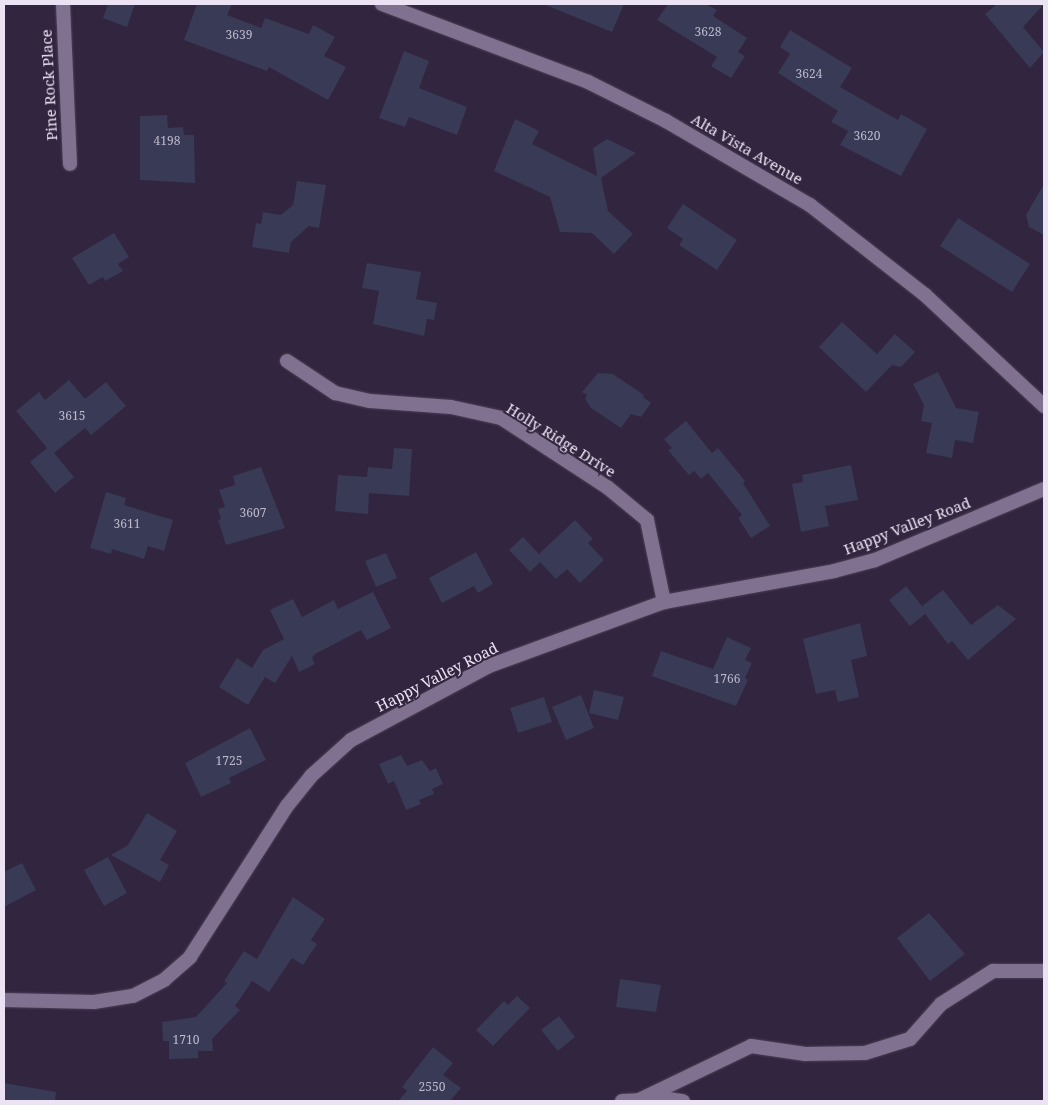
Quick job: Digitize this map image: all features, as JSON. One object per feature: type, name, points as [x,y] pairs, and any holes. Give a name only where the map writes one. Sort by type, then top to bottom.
[{"type":"street","name":"Pine Rock Place","points":[[63,4],[70,164]]},
{"type":"street","name":"Alta Vista Avenue","points":[[382,4],[588,82],[666,120],[810,205],[925,295],[1044,406]]},
{"type":"street","name":"Holly Ridge Drive","points":[[287,361],[335,393],[370,401],[452,407],[501,418],[607,487],[647,520],[664,602]]},
{"type":"street","name":"Happy Valley Road","points":[[4,1000],[94,1002],[133,996],[164,980],[190,957],[288,806],[311,776],[351,740],[489,666],[664,602],[834,571],[875,560],[1044,489]]},
{"type":"street","points":[[639,1100],[751,1046],[804,1054],[865,1053],[910,1040],[941,1004],[993,971],[1044,971]]},
{"type":"street","points":[[622,1101],[683,1101]]},
{"type":"building","points":[[108,4],[135,4],[127,27],[103,18]]},
{"type":"building","points":[[197,4],[232,4],[227,15],[261,28],[265,18],[309,34],[313,25],[335,37],[324,56],[346,67],[328,100],[269,67],[267,71],[184,40]]},
{"type":"building","points":[[543,4],[624,4],[612,32]]},
{"type":"building","points":[[668,4],[706,4],[717,10],[713,16],[747,38],[738,52],[745,56],[731,78],[711,66],[717,57],[657,20]]},
{"type":"building","points":[[997,4],[1044,4],[1023,27],[1044,52],[1030,68],[985,14]]},
{"type":"building","points":[[790,30],[852,68],[840,87],[898,120],[901,114],[927,129],[901,176],[840,145],[848,131],[831,122],[838,111],[778,73],[790,54],[780,47]]},
{"type":"building","points":[[404,51],[429,61],[419,88],[467,107],[457,135],[409,117],[405,127],[379,118]]},
{"type":"building","points":[[167,115],[168,128],[183,127],[184,135],[194,135],[195,183],[140,180],[140,116]]},
{"type":"building","points":[[515,119],[539,131],[532,144],[597,176],[593,148],[607,139],[636,153],[601,178],[608,211],[633,234],[614,254],[592,233],[560,232],[550,197],[494,171]]},
{"type":"building","points":[[297,181],[326,185],[319,228],[309,226],[291,242],[289,253],[252,247],[256,223],[261,224],[263,212],[281,215],[293,205]]},
{"type":"building","points":[[1044,184],[1044,235],[1029,227],[1026,215]]},
{"type":"building","points":[[683,204],[737,240],[717,270],[679,245],[683,239],[667,228]]},
{"type":"building","points":[[958,218],[1030,264],[1012,292],[940,246]]},
{"type":"building","points":[[114,233],[129,257],[118,264],[123,271],[105,281],[103,277],[89,285],[72,258]]},
{"type":"building","points":[[367,263],[421,272],[416,299],[437,303],[434,320],[427,319],[424,336],[373,324],[379,291],[362,288]]},
{"type":"building","points":[[842,322],[877,354],[895,334],[915,352],[901,367],[892,365],[866,392],[819,347]]},
{"type":"building","points":[[938,372],[956,408],[979,412],[973,443],[955,440],[952,458],[926,453],[932,423],[921,421],[924,405],[913,384]]},
{"type":"building","points":[[598,373],[613,374],[644,395],[643,397],[651,403],[641,417],[631,414],[621,428],[591,408],[585,399],[587,395],[582,392]]},
{"type":"building","points":[[69,380],[85,399],[106,382],[126,406],[91,435],[85,428],[54,453],[74,477],[55,493],[30,462],[47,448],[16,411],[39,392],[45,400]]},
{"type":"building","points":[[686,421],[712,453],[718,448],[745,481],[743,483],[770,526],[751,538],[738,518],[742,515],[708,473],[701,479],[694,471],[689,475],[668,450],[672,448],[664,439]]},
{"type":"building","points":[[394,448],[412,449],[409,496],[369,493],[368,514],[335,511],[338,475],[367,477],[368,467],[392,469]]},
{"type":"building","points":[[851,465],[858,500],[825,506],[829,526],[801,532],[792,484],[803,482],[802,475]]},
{"type":"building","points":[[261,467],[285,528],[226,545],[218,520],[221,519],[218,509],[225,507],[219,490],[235,485],[233,476]]},
{"type":"building","points":[[106,492],[126,498],[124,505],[173,520],[164,551],[148,546],[144,559],[112,549],[111,554],[90,548]]},
{"type":"building","points":[[575,520],[593,539],[588,543],[604,560],[580,583],[567,569],[556,579],[540,562],[530,572],[509,550],[523,537],[539,554]]},
{"type":"building","points":[[476,552],[493,584],[478,593],[474,586],[442,603],[429,578]]},
{"type":"building","points":[[386,553],[397,578],[376,587],[365,561]]},
{"type":"building","points":[[906,586],[922,606],[943,590],[971,625],[998,605],[1016,619],[968,660],[952,641],[948,644],[925,614],[910,626],[889,600]]},
{"type":"building","points":[[373,592],[391,628],[367,640],[361,630],[315,654],[312,658],[315,664],[299,672],[292,656],[275,683],[265,677],[248,705],[219,687],[237,658],[252,668],[263,650],[284,639],[270,610],[293,599],[302,617],[334,600],[338,609]]},
{"type":"building","points":[[860,623],[867,656],[851,660],[859,697],[838,702],[835,690],[816,694],[803,639]]},
{"type":"building","points":[[727,637],[751,648],[745,660],[752,663],[745,678],[748,680],[736,706],[652,676],[661,651],[713,669]]},
{"type":"building","points":[[594,690],[624,697],[618,720],[589,713]]},
{"type":"building","points":[[581,695],[594,728],[566,740],[552,707]]},
{"type":"building","points":[[544,697],[552,722],[518,733],[510,708]]},
{"type":"building","points":[[250,728],[266,760],[229,778],[231,783],[201,797],[185,763]]},
{"type":"building","points":[[401,755],[407,766],[422,760],[430,771],[436,768],[443,784],[432,789],[434,794],[419,800],[421,804],[406,810],[394,781],[388,784],[379,764]]},
{"type":"building","points":[[147,813],[177,831],[160,860],[169,865],[160,882],[111,855],[128,845]]},
{"type":"building","points":[[108,857],[127,893],[104,906],[84,870]]},
{"type":"building","points":[[22,863],[36,890],[4,907],[4,872]]},
{"type":"building","points":[[293,897],[325,919],[311,940],[317,944],[303,965],[292,958],[269,992],[252,981],[235,1006],[240,1010],[212,1039],[213,1051],[198,1051],[198,1058],[169,1059],[169,1041],[163,1041],[162,1022],[196,1017],[227,983],[224,981],[244,951],[257,959]]},
{"type":"building","points":[[929,913],[965,954],[930,981],[897,938]]},
{"type":"building","points":[[620,979],[661,985],[656,1012],[616,1007]]},
{"type":"building","points":[[517,996],[530,1008],[493,1046],[476,1030],[504,1001],[508,1005]]},
{"type":"building","points":[[559,1016],[575,1037],[558,1051],[541,1030]]},
{"type":"building","points":[[433,1047],[453,1063],[443,1075],[461,1088],[450,1101],[398,1101],[407,1091],[402,1087]]},
{"type":"building","points":[[4,1083],[56,1092],[55,1101],[4,1101]]}]
